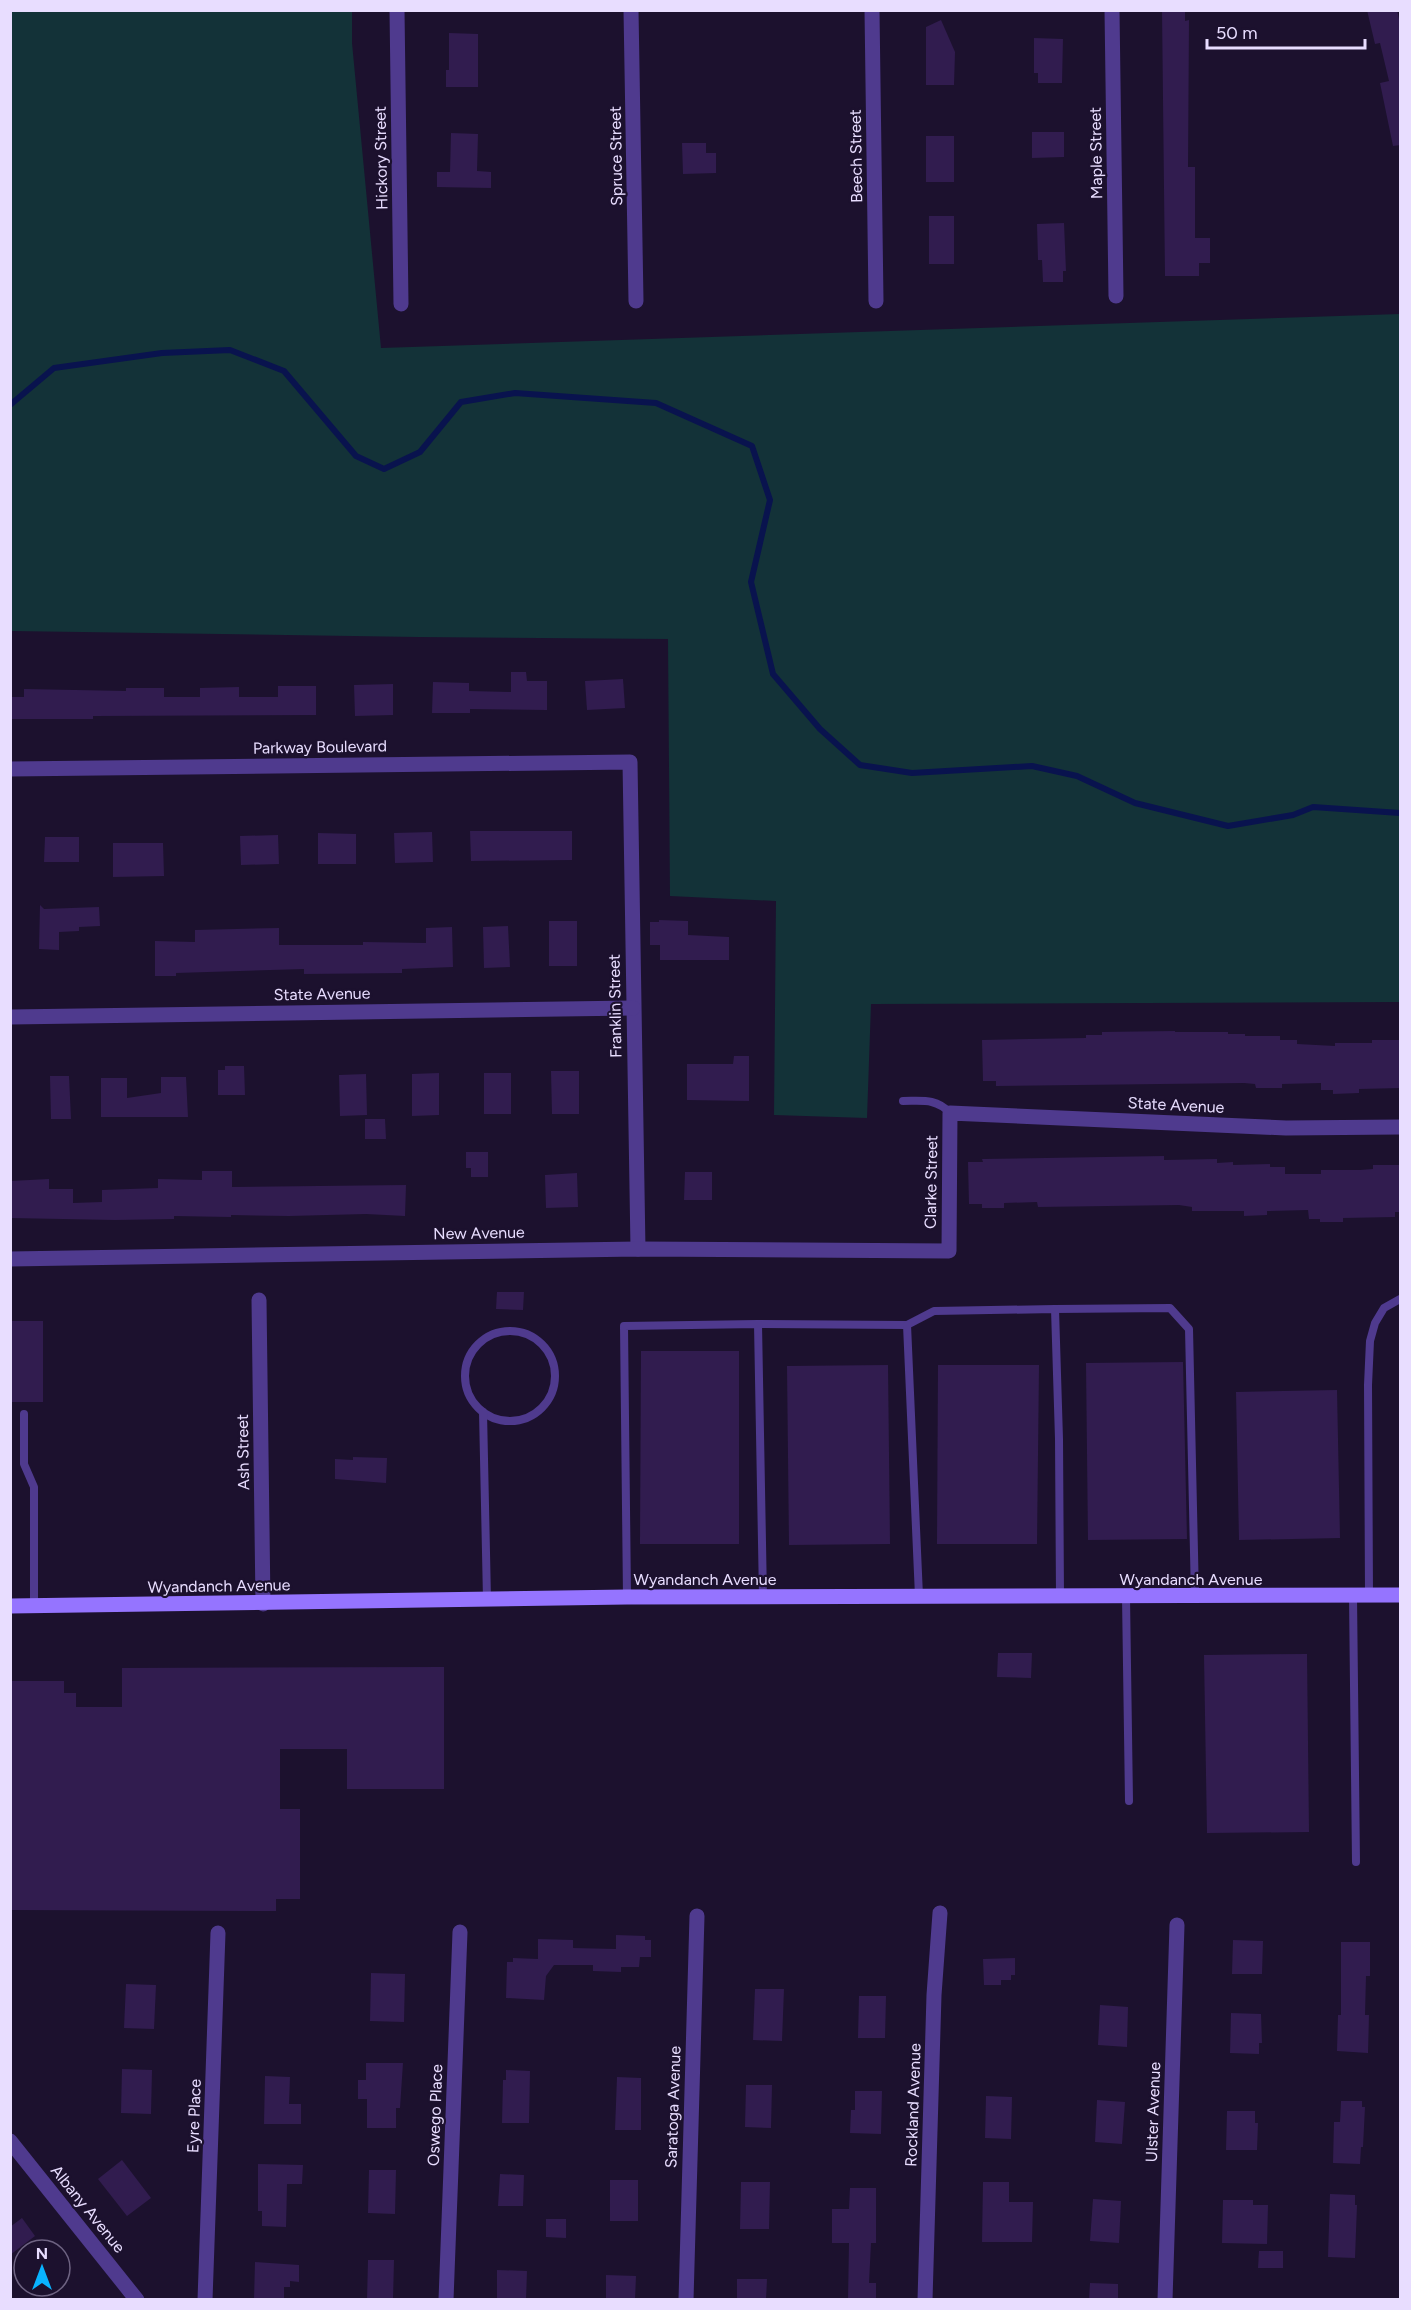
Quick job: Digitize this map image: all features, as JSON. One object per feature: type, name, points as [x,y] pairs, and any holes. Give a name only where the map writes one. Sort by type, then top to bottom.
[{"type":"street","name":"Hickory Street","points":[[397,10],[401,304]]},
{"type":"street","name":"Spruce Street","points":[[631,10],[636,301]]},
{"type":"street","name":"Beech Street","points":[[872,10],[876,301]]},
{"type":"street","name":"Maple Street","points":[[1112,10],[1116,296]]},
{"type":"street","name":"Parkway Boulevard","points":[[10,769],[630,762]]},
{"type":"street","name":"Franklin Street","points":[[630,762],[638,1249]]},
{"type":"street","name":"State Avenue","points":[[10,1017],[633,1008]]},
{"type":"street","name":"State Avenue","points":[[950,1113],[1286,1128],[1401,1127]]},
{"type":"street","name":"Clarke Street","points":[[948,1251],[950,1113]]},
{"type":"street","name":"New Avenue","points":[[10,1259],[638,1249],[948,1251]]},
{"type":"street","name":"Ash Street","points":[[259,1300],[263,1604]]},
{"type":"street","name":"Wyandanch Avenue","points":[[10,1606],[627,1597],[1401,1595]]},
{"type":"street","name":"Rockland Avenue","points":[[924,2300],[934,1995],[940,1913]]},
{"type":"street","name":"Saratoga Avenue","points":[[686,2300],[697,1916]]},
{"type":"street","name":"Ulster Avenue","points":[[1165,2300],[1177,1925]]},
{"type":"street","name":"Oswego Place","points":[[446,2300],[460,1932]]},
{"type":"street","name":"Eyre Place","points":[[205,2300],[218,1933]]},
{"type":"street","name":"Albany Avenue","points":[[10,2140],[137,2300]]},
{"type":"lane","points":[[903,1101],[933,1101],[942,1104],[950,1113]]},
{"type":"lane","points":[[1356,1862],[1361,1596],[1370,1341],[1375,1323],[1384,1308],[1401,1299]]},
{"type":"lane","points":[[627,1597],[624,1326],[907,1325],[934,1311],[1170,1308],[1189,1329],[1195,1597]]},
{"type":"lane","points":[[1055,1309],[1060,1596]]},
{"type":"lane","points":[[758,1324],[763,1597]]},
{"type":"lane","points":[[907,1325],[919,1596]]},
{"type":"lane","points":[[483,1413],[510,1422],[537,1413],[548,1402],[554,1388],[555,1372],[551,1357],[542,1344],[529,1336],[514,1332],[499,1333],[484,1340],[474,1349],[468,1362],[465,1376],[467,1390],[483,1413],[487,1599]]},
{"type":"lane","points":[[24,1413],[24,1464],[33,1487],[34,1606]]},
{"type":"lane","points":[[1126,1597],[1129,1801]]},
{"type":"green space","points":[[11,10],[352,11],[352,43],[381,348],[1400,314],[1400,1002],[871,1004],[867,1118],[774,1115],[776,901],[670,896],[668,639],[11,631]]},
{"type":"building","points":[[1162,10],[1185,10],[1185,21],[1189,20],[1188,167],[1195,167],[1195,238],[1210,238],[1210,263],[1199,263],[1199,276],[1165,276]]},
{"type":"building","points":[[1367,10],[1397,10],[1401,28],[1401,145],[1393,146],[1380,83],[1389,81],[1380,43],[1375,44]]},
{"type":"building","points":[[941,20],[955,52],[954,85],[926,85],[926,27]]},
{"type":"building","points":[[449,33],[478,34],[478,87],[446,87],[446,70],[449,70]]},
{"type":"building","points":[[1034,38],[1063,39],[1062,83],[1038,83],[1038,73],[1034,73]]},
{"type":"building","points":[[1032,132],[1064,132],[1064,157],[1032,158]]},
{"type":"building","points":[[451,133],[478,134],[477,171],[491,172],[491,188],[437,187],[437,172],[450,172]]},
{"type":"building","points":[[926,136],[954,136],[954,182],[926,182]]},
{"type":"building","points":[[682,143],[706,143],[706,153],[716,153],[716,173],[683,174]]},
{"type":"building","points":[[929,216],[954,216],[954,264],[929,264]]},
{"type":"building","points":[[1064,223],[1066,271],[1063,271],[1063,282],[1043,282],[1042,260],[1038,260],[1037,224]]},
{"type":"building","points":[[511,672],[526,672],[527,681],[547,681],[547,710],[470,709],[470,713],[432,713],[433,682],[469,683],[469,691],[511,692]]},
{"type":"building","points":[[623,679],[625,708],[587,710],[585,681]]},
{"type":"building","points":[[393,684],[393,715],[355,716],[354,685]]},
{"type":"building","points":[[278,686],[316,686],[316,715],[93,716],[93,719],[10,719],[10,697],[24,697],[24,689],[126,691],[126,688],[164,688],[164,697],[200,697],[200,688],[239,687],[239,697],[278,697]]},
{"type":"building","points":[[470,831],[572,831],[572,860],[471,861]]},
{"type":"building","points":[[432,832],[433,862],[395,863],[394,833]]},
{"type":"building","points":[[318,833],[356,834],[356,864],[318,864]]},
{"type":"building","points":[[278,835],[279,864],[241,865],[240,836]]},
{"type":"building","points":[[45,837],[79,837],[79,862],[44,862]]},
{"type":"building","points":[[113,843],[163,843],[164,876],[113,877]]},
{"type":"building","points":[[40,905],[44,909],[99,907],[100,926],[79,927],[79,931],[59,932],[59,950],[39,949]]},
{"type":"building","points":[[659,920],[688,921],[688,935],[729,937],[729,960],[660,960],[660,945],[650,945],[650,922],[659,922]]},
{"type":"building","points":[[549,921],[577,921],[577,966],[549,966]]},
{"type":"building","points":[[508,926],[510,967],[484,968],[483,927]]},
{"type":"building","points":[[452,927],[453,967],[402,969],[402,973],[304,974],[304,969],[176,973],[176,976],[155,976],[155,941],[195,942],[195,930],[279,928],[279,945],[363,945],[363,942],[426,943],[426,928]]},
{"type":"building","points":[[1175,1031],[1280,1036],[1280,1040],[1297,1040],[1297,1044],[1335,1046],[1335,1043],[1401,1040],[1401,1088],[1359,1089],[1359,1093],[1333,1094],[1333,1090],[1321,1090],[1321,1083],[1282,1084],[1282,1088],[1256,1088],[1255,1084],[1244,1083],[996,1086],[996,1081],[983,1081],[982,1040],[1086,1038],[1086,1035],[1102,1035],[1102,1032]]},
{"type":"building","points":[[734,1056],[749,1056],[749,1101],[687,1100],[687,1064],[733,1064]]},
{"type":"building","points":[[225,1066],[244,1066],[245,1095],[218,1095],[218,1070],[225,1070]]},
{"type":"building","points":[[551,1071],[579,1071],[579,1114],[552,1114]]},
{"type":"building","points":[[439,1073],[439,1115],[412,1116],[412,1074]]},
{"type":"building","points":[[484,1073],[511,1073],[511,1114],[484,1114]]},
{"type":"building","points":[[366,1074],[367,1115],[340,1116],[339,1075]]},
{"type":"building","points":[[50,1076],[69,1076],[71,1119],[51,1119]]},
{"type":"building","points":[[161,1077],[186,1077],[188,1117],[101,1117],[101,1078],[127,1078],[127,1098],[161,1093]]},
{"type":"building","points":[[365,1119],[385,1119],[386,1139],[365,1139]]},
{"type":"building","points":[[466,1152],[488,1152],[488,1177],[471,1177],[471,1168],[466,1168]]},
{"type":"building","points":[[1164,1156],[1164,1160],[1217,1159],[1217,1163],[1233,1162],[1233,1165],[1270,1164],[1270,1167],[1285,1167],[1285,1174],[1321,1174],[1321,1170],[1360,1170],[1373,1169],[1373,1165],[1399,1165],[1401,1169],[1401,1212],[1395,1212],[1395,1217],[1343,1218],[1343,1222],[1320,1222],[1320,1219],[1309,1219],[1308,1210],[1267,1211],[1267,1215],[1244,1216],[1244,1211],[1192,1211],[1192,1207],[1179,1205],[1038,1207],[1037,1202],[1004,1203],[1004,1208],[982,1208],[982,1204],[969,1204],[968,1162],[983,1162],[982,1159]]},
{"type":"building","points":[[202,1171],[232,1171],[232,1187],[406,1185],[405,1216],[231,1215],[231,1217],[174,1216],[174,1219],[115,1220],[10,1218],[10,1181],[49,1179],[49,1189],[73,1189],[73,1203],[102,1202],[102,1190],[158,1188],[158,1179],[202,1180]]},
{"type":"building","points":[[685,1172],[712,1172],[712,1200],[684,1200]]},
{"type":"building","points":[[577,1173],[578,1207],[546,1208],[545,1175]]},
{"type":"building","points":[[497,1292],[524,1292],[523,1310],[496,1309]]},
{"type":"building","points":[[10,1321],[43,1321],[43,1402],[10,1402]]},
{"type":"building","points":[[641,1351],[739,1351],[739,1544],[640,1544]]},
{"type":"building","points":[[1183,1362],[1187,1539],[1088,1540],[1086,1363]]},
{"type":"building","points":[[888,1365],[890,1544],[789,1545],[787,1366]]},
{"type":"building","points":[[938,1365],[1039,1365],[1037,1544],[937,1544]]},
{"type":"building","points":[[1337,1390],[1340,1538],[1239,1540],[1236,1392]]},
{"type":"building","points":[[353,1457],[387,1458],[386,1483],[335,1479],[335,1459],[353,1460]]},
{"type":"building","points":[[998,1653],[1032,1653],[1031,1678],[997,1677]]},
{"type":"building","points":[[1307,1654],[1309,1832],[1207,1833],[1204,1655]]},
{"type":"building","points":[[444,1667],[444,1789],[347,1789],[347,1749],[280,1749],[280,1809],[300,1809],[300,1899],[276,1899],[276,1911],[10,1910],[10,1681],[64,1681],[64,1693],[76,1693],[76,1707],[122,1707],[122,1668]]},
{"type":"building","points":[[616,1935],[645,1936],[645,1940],[651,1940],[651,1957],[640,1957],[639,1967],[621,1967],[621,1972],[593,1971],[593,1965],[554,1965],[546,1976],[544,2000],[506,1998],[507,1962],[513,1962],[513,1958],[538,1959],[538,1939],[573,1940],[573,1948],[616,1949]]},
{"type":"building","points":[[1233,1940],[1263,1941],[1262,1974],[1232,1974]]},
{"type":"building","points":[[1341,1942],[1370,1942],[1370,1976],[1366,1976],[1365,2015],[1369,2015],[1368,2053],[1337,2051],[1338,2015],[1341,2015]]},
{"type":"building","points":[[1015,1958],[1015,1975],[1011,1975],[1011,1980],[1001,1980],[1001,1985],[984,1985],[983,1959]]},
{"type":"building","points":[[371,1973],[405,1974],[404,2022],[370,2021]]},
{"type":"building","points":[[126,1984],[156,1985],[154,2029],[124,2028]]},
{"type":"building","points":[[755,1989],[784,1989],[782,2041],[753,2040]]},
{"type":"building","points":[[859,1996],[886,1996],[885,2038],[858,2038]]},
{"type":"building","points":[[1100,2005],[1128,2007],[1127,2047],[1098,2045]]},
{"type":"building","points":[[1231,2013],[1261,2014],[1262,2043],[1259,2043],[1259,2054],[1230,2053]]},
{"type":"building","points":[[366,2063],[403,2063],[400,2108],[396,2108],[396,2128],[367,2128],[367,2099],[358,2099],[358,2080],[366,2080]]},
{"type":"building","points":[[122,2069],[152,2070],[151,2114],[121,2113]]},
{"type":"building","points":[[506,2070],[530,2071],[529,2123],[502,2123],[503,2080],[506,2080]]},
{"type":"building","points":[[265,2076],[290,2077],[289,2104],[301,2104],[301,2124],[264,2124]]},
{"type":"building","points":[[617,2077],[641,2078],[641,2130],[615,2130]]},
{"type":"building","points":[[746,2085],[772,2085],[771,2128],[745,2127]]},
{"type":"building","points":[[855,2091],[882,2091],[881,2134],[850,2133],[851,2110],[855,2110]]},
{"type":"building","points":[[986,2096],[1012,2097],[1011,2139],[985,2138]]},
{"type":"building","points":[[1097,2100],[1125,2102],[1122,2144],[1095,2142]]},
{"type":"building","points":[[1341,2101],[1362,2101],[1362,2107],[1365,2107],[1360,2164],[1333,2163],[1334,2122],[1340,2122]]},
{"type":"building","points":[[1227,2111],[1255,2111],[1255,2123],[1258,2123],[1257,2150],[1226,2150]]},
{"type":"building","points":[[122,2160],[151,2198],[127,2216],[98,2179]]},
{"type":"building","points":[[258,2164],[303,2165],[302,2184],[287,2184],[286,2227],[262,2226],[262,2211],[258,2211]]},
{"type":"building","points":[[369,2170],[396,2170],[395,2214],[368,2213]]},
{"type":"building","points":[[500,2174],[524,2175],[523,2206],[498,2206]]},
{"type":"building","points":[[610,2180],[638,2180],[638,2221],[610,2221]]},
{"type":"building","points":[[741,2182],[770,2182],[769,2229],[740,2229]]},
{"type":"building","points":[[983,2182],[1009,2182],[1009,2202],[1033,2202],[1032,2242],[982,2242]]},
{"type":"building","points":[[850,2188],[876,2188],[876,2243],[871,2243],[869,2283],[876,2283],[876,2300],[848,2300],[849,2243],[832,2243],[832,2209],[849,2209]]},
{"type":"building","points":[[1330,2194],[1355,2195],[1355,2205],[1357,2205],[1355,2258],[1328,2257]]},
{"type":"building","points":[[1093,2199],[1121,2201],[1119,2243],[1090,2241]]},
{"type":"building","points":[[1223,2200],[1253,2200],[1253,2205],[1268,2205],[1267,2244],[1222,2243]]},
{"type":"building","points":[[22,2218],[35,2236],[12,2238],[12,2253],[10,2255],[10,2227]]},
{"type":"building","points":[[546,2219],[566,2219],[566,2238],[546,2237]]},
{"type":"building","points":[[1259,2251],[1283,2251],[1283,2268],[1258,2268]]},
{"type":"building","points":[[368,2260],[394,2260],[393,2300],[367,2300]]},
{"type":"building","points":[[255,2262],[299,2265],[299,2282],[290,2281],[290,2287],[284,2287],[284,2300],[254,2300]]},
{"type":"building","points":[[497,2270],[527,2271],[526,2300],[497,2300]]},
{"type":"building","points":[[606,2275],[636,2276],[635,2300],[606,2300]]},
{"type":"building","points":[[737,2279],[767,2279],[766,2300],[737,2300]]},
{"type":"building","points":[[1090,2283],[1118,2284],[1118,2300],[1089,2300]]},
{"type":"waterway","points":[[10,405],[54,368],[162,353],[230,350],[284,371],[356,456],[384,469],[420,452],[461,402],[515,393],[656,403],[752,446],[770,500],[751,582],[773,674],[820,729],[860,765],[912,773],[1032,766],[1077,776],[1135,803],[1228,826],[1293,815],[1313,807],[1400,813]]}]
